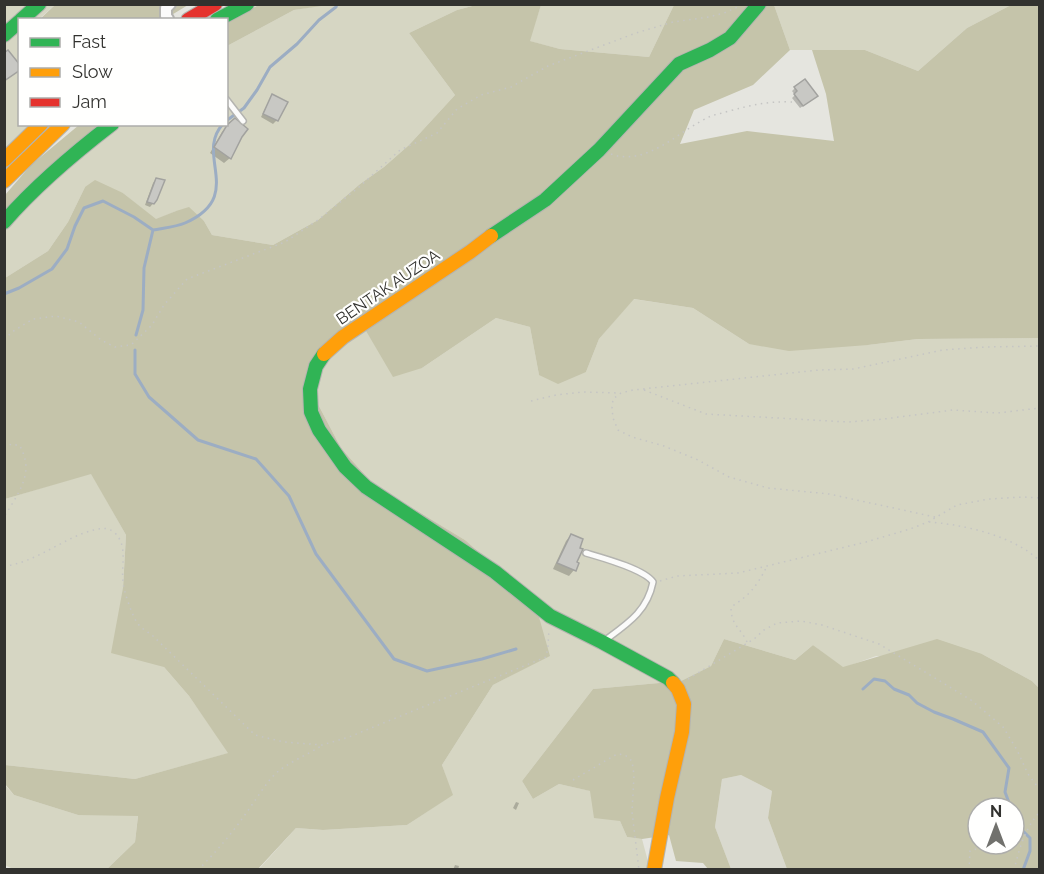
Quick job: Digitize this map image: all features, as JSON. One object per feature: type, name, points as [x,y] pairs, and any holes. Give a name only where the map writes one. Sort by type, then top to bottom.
[{"type":"main road","points":[[22,18],[39,4]]},
{"type":"main road","points":[[191,18],[215,4]]},
{"type":"main road","points":[[221,18],[247,4]]},
{"type":"main road","name":"BENTAK AUZOA","points":[[678,689],[669,678],[550,616],[495,572],[366,487],[345,467],[319,430],[311,412],[310,389],[316,366],[325,353],[343,337],[545,200],[599,150],[679,64],[730,38],[759,4]]},
{"type":"main road","points":[[4,35],[18,22]]},
{"type":"main road","points":[[4,160],[39,126]]},
{"type":"main road","points":[[4,181],[61,126]]},
{"type":"main road","points":[[4,222],[58,166],[109,126]]},
{"type":"main road","points":[[654,870],[682,732],[684,704],[678,689]]},
{"type":"street","points":[[167,18],[166,8],[170,4]]},
{"type":"lane","points":[[228,102],[243,121]]},
{"type":"lane","points":[[586,553],[649,576],[653,582],[644,608],[602,642]]},
{"type":"path","points":[[4,339],[33,319],[56,316],[79,322],[101,340],[116,347],[131,345],[152,325],[164,305],[187,279],[285,242],[351,194],[400,150],[437,133],[457,109],[481,95],[511,87],[548,66],[636,33],[673,22],[724,13],[743,4]]},
{"type":"path","points":[[599,150],[622,158],[650,153],[711,116],[756,103],[792,102]]},
{"type":"path","points":[[935,517],[829,494],[768,488],[729,477],[698,460],[618,430],[613,418],[613,399],[625,391],[819,370],[853,369],[943,350],[1040,346]]},
{"type":"path","points":[[643,389],[706,414],[848,422],[953,410],[997,413],[1040,408]]},
{"type":"path","points":[[531,400],[583,392],[621,393]]},
{"type":"path","points":[[4,447],[12,444],[20,446],[26,460],[25,476],[20,489],[4,517]]},
{"type":"path","points":[[653,582],[677,576],[738,573],[866,542],[928,522],[957,505],[1023,496],[1040,498]]},
{"type":"path","points":[[928,522],[961,525],[1003,539],[1024,548],[1040,561]]},
{"type":"path","points":[[4,566],[34,557],[90,531],[104,528],[111,530],[119,538],[123,552],[123,582],[137,623],[255,735],[284,742],[322,745]]},
{"type":"path","points":[[747,643],[733,622],[731,607],[753,590],[766,566]]},
{"type":"path","points":[[198,870],[230,835],[275,774],[322,745],[349,737],[546,657],[550,616]]},
{"type":"path","points":[[678,689],[689,678],[777,623],[801,621],[822,625],[879,644],[971,700],[1004,727],[1028,774],[1040,790]]},
{"type":"path","points":[[573,780],[617,754],[625,755],[632,760],[634,776],[632,812],[639,870]]},
{"type":"path","points":[[1026,833],[1040,812]]},
{"type":"shaded area","points":[[741,775],[772,791],[768,818],[787,869],[731,869],[715,827],[722,779]]},
{"type":"green space","points":[[133,4],[188,5],[167,18],[41,18],[55,5],[131,6]]},
{"type":"green space","points":[[328,4],[476,5],[457,10],[409,33],[455,95],[409,145],[318,220],[273,245],[212,235],[204,221],[176,211],[156,220],[123,193],[85,187],[68,222],[48,251],[5,278],[5,218],[105,126],[228,126],[228,45],[294,10]]},
{"type":"green space","points":[[5,5],[55,5],[40,18],[18,18],[18,126],[36,126],[5,157]]},
{"type":"green space","points":[[259,5],[328,5],[294,10],[228,45],[228,20]]},
{"type":"green space","points":[[476,5],[541,5],[530,41],[560,49],[649,57],[674,5],[774,5],[790,50],[753,85],[694,110],[680,144],[747,131],[834,141],[826,94],[812,50],[865,50],[918,71],[967,28],[1011,5],[1039,5],[1039,338],[918,339],[789,351],[749,344],[693,308],[634,299],[599,339],[586,372],[558,384],[539,375],[530,327],[496,318],[422,368],[393,377],[362,324],[325,353],[310,389],[341,448],[373,484],[465,540],[535,603],[550,656],[493,685],[442,765],[453,795],[407,825],[323,830],[296,828],[258,869],[107,869],[135,842],[138,816],[78,815],[14,795],[5,784],[5,765],[135,779],[228,753],[189,696],[164,667],[111,653],[123,588],[126,535],[91,474],[5,499],[5,278],[48,251],[68,222],[85,187],[95,180],[123,193],[156,219],[189,207],[204,221],[212,235],[273,245],[318,220],[384,167],[409,145],[455,95],[409,33],[457,10]]},
{"type":"green space","points":[[541,5],[674,5],[649,57],[560,49],[529,41]]},
{"type":"green space","points":[[774,5],[1011,5],[967,28],[918,71],[865,50],[790,50]]},
{"type":"green space","points":[[78,126],[105,126],[5,218],[5,195],[31,165]]},
{"type":"green space","points":[[633,299],[693,308],[749,344],[868,345],[918,339],[1039,338],[1039,688],[1032,681],[982,654],[876,656],[843,668],[813,645],[795,660],[724,639],[711,666],[681,681],[593,689],[522,781],[533,799],[559,784],[591,791],[620,821],[627,837],[642,839],[650,869],[258,870],[296,828],[323,830],[407,825],[452,795],[442,765],[493,685],[549,655],[465,540],[373,484],[341,448],[310,389],[325,353],[362,324],[422,368],[496,318],[530,327],[539,375],[586,372],[599,339]]},
{"type":"green space","points":[[91,473],[126,535],[123,588],[164,667],[189,696],[229,753],[135,779],[5,765],[5,499]]},
{"type":"green space","points":[[724,639],[795,660],[813,645],[843,667],[937,639],[982,654],[1032,681],[1039,688],[1039,869],[787,869],[768,818],[772,791],[741,775],[722,779],[715,827],[731,869],[708,869],[703,863],[676,861],[669,835],[642,839],[627,837],[620,821],[594,818],[590,791],[559,784],[533,799],[522,781],[593,689],[681,681],[711,666]]},
{"type":"green space","points":[[4,784],[14,795],[78,815],[138,815],[135,842],[107,869],[15,870],[5,865]]},
{"type":"building","points":[[8,50],[18,62],[18,71],[4,81],[4,53]]},
{"type":"building","points":[[805,79],[818,96],[803,106],[794,94],[797,91],[794,87]]},
{"type":"building","points":[[272,94],[288,102],[278,121],[263,114]]},
{"type":"building","points":[[235,118],[248,129],[231,159],[214,147],[228,124]]},
{"type":"building","points":[[156,178],[165,180],[154,204],[147,202]]},
{"type":"building","points":[[571,534],[583,539],[580,548],[583,549],[576,571],[557,563]]},
{"type":"waterway","points":[[228,120],[244,108],[270,67],[337,4]]},
{"type":"waterway","points":[[4,294],[52,269],[67,249],[84,208],[103,201],[153,230],[185,223],[203,212],[213,200],[216,188],[213,149],[216,136],[222,126]]},
{"type":"waterway","points":[[136,335],[143,310],[144,268],[153,230]]},
{"type":"waterway","points":[[135,350],[135,374],[149,397],[198,440],[256,459],[289,496],[316,554],[394,659],[427,671],[516,649]]},
{"type":"waterway","points":[[863,689],[874,679],[885,681],[894,689],[909,695],[917,703],[934,712],[983,732],[1009,768],[1005,792],[1006,796]]},
{"type":"waterway","points":[[1023,870],[1030,851],[1030,838],[1026,834]]},
{"type":"traffic: fast","points":[[23,18],[39,4]]},
{"type":"traffic: fast","points":[[221,18],[247,4]]},
{"type":"traffic: fast","points":[[491,236],[545,200],[599,150],[679,64],[730,38],[759,4]]},
{"type":"traffic: fast","points":[[4,35],[18,23]]},
{"type":"traffic: fast","points":[[4,222],[55,170],[109,126]]},
{"type":"traffic: fast","points":[[324,354],[316,366],[310,389],[311,412],[319,430],[345,467],[366,487],[495,572],[550,616],[602,642],[668,678],[673,683]]},
{"type":"traffic: slow","points":[[4,160],[39,126]]},
{"type":"traffic: slow","points":[[4,181],[61,126]]},
{"type":"traffic: slow","points":[[324,354],[343,337],[491,236]]},
{"type":"traffic: slow","points":[[654,870],[682,732],[684,704],[673,683]]},
{"type":"traffic: jam","points":[[191,18],[215,4]]}]
